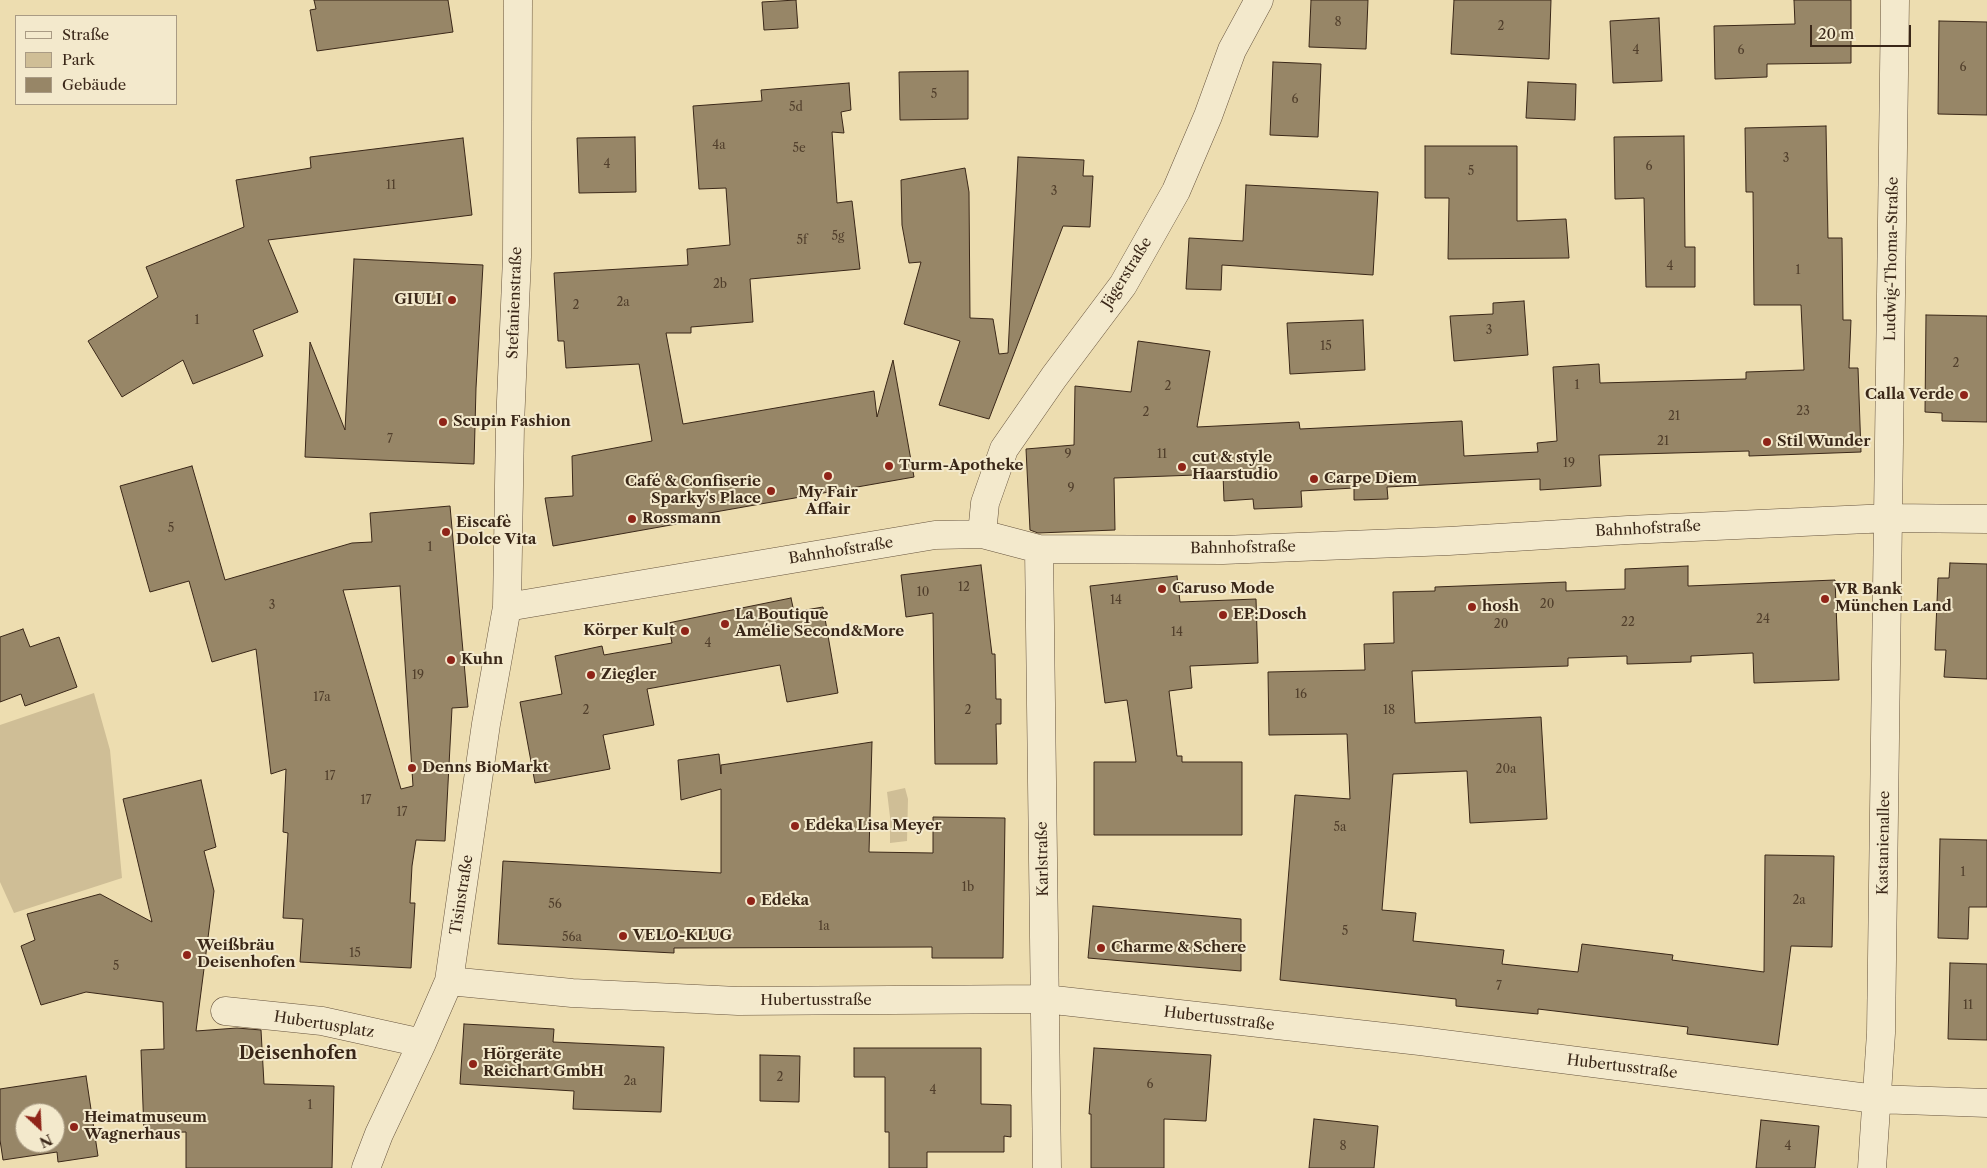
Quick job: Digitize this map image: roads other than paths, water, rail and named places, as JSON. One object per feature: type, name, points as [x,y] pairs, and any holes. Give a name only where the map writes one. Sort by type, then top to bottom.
[{"type":"street","name":"Stefanienstraße","points":[[507,607],[510,425],[517,257],[518,0]]},
{"type":"street","name":"Jägerstraße","points":[[982,534],[985,503],[1004,449],[1054,377],[1123,284],[1176,190],[1208,116],[1232,50],[1259,0]]},
{"type":"street","name":"Ludwig-Thoma-Straße","points":[[1889,518],[1895,0]]},
{"type":"street","name":"Bahnhofstraße","points":[[507,607],[935,535],[982,534],[1039,549],[1266,549],[1889,518],[1987,519]]},
{"type":"street","name":"Kastanienallee","points":[[1872,1168],[1881,1033],[1889,518]]},
{"type":"street","name":"Karlstraße","points":[[1039,549],[1047,1168]]},
{"type":"street","name":"Tisinstraße","points":[[366,1168],[379,1134],[449,980],[486,724],[507,607]]},
{"type":"street","name":"Hubertusstraße","points":[[449,980],[572,993],[738,1001],[1046,999],[1420,1041],[1876,1099],[1987,1103]]},
{"type":"street","name":"Hubertusplatz","points":[[225,1011],[322,1021],[422,1043]]},
{"type":"place","name":"GIULI","points":[[452,300]]},
{"type":"place","name":"Calla Verde","points":[[1964,395]]},
{"type":"place","name":"Scupin Fashion","points":[[443,422]]},
{"type":"place","name":"Stil Wunder","points":[[1767,442]]},
{"type":"place","name":"Turm-Apotheke","points":[[889,466]]},
{"type":"place","name":"cut & style Haarstudio","points":[[1182,467]]},
{"type":"place","name":"My Fair Affair","points":[[828,476]]},
{"type":"place","name":"Carpe Diem","points":[[1314,479]]},
{"type":"place","name":"Café & Confiserie Sparky's Place","points":[[771,491]]},
{"type":"place","name":"Rossmann","points":[[632,519]]},
{"type":"place","name":"Eiscafè Dolce Vita","points":[[446,532]]},
{"type":"place","name":"Caruso Mode","points":[[1162,589]]},
{"type":"place","name":"VR Bank München Land","points":[[1825,599]]},
{"type":"place","name":"hosh","points":[[1472,607]]},
{"type":"place","name":"EP:Dosch","points":[[1223,615]]},
{"type":"place","name":"La Boutique Amélie Second&More","points":[[725,624]]},
{"type":"place","name":"Körper Kult","points":[[685,631]]},
{"type":"place","name":"Kuhn","points":[[451,660]]},
{"type":"place","name":"Ziegler","points":[[591,675]]},
{"type":"place","name":"Denns BioMarkt","points":[[412,768]]},
{"type":"place","name":"Edeka Lisa Meyer","points":[[795,826]]},
{"type":"place","name":"Edeka","points":[[751,901]]},
{"type":"place","name":"VELO-KLUG","points":[[623,936]]},
{"type":"place","name":"Charme & Schere","points":[[1101,948]]},
{"type":"place","name":"Weißbräu Deisenhofen","points":[[187,955]]},
{"type":"place","name":"Hörgeräte Reichart GmbH","points":[[473,1064]]},
{"type":"place","name":"Heimatmuseum Wagnerhaus","points":[[74,1127]]},
{"type":"district","name":"Deisenhofen","points":[[298,1054]]}]
